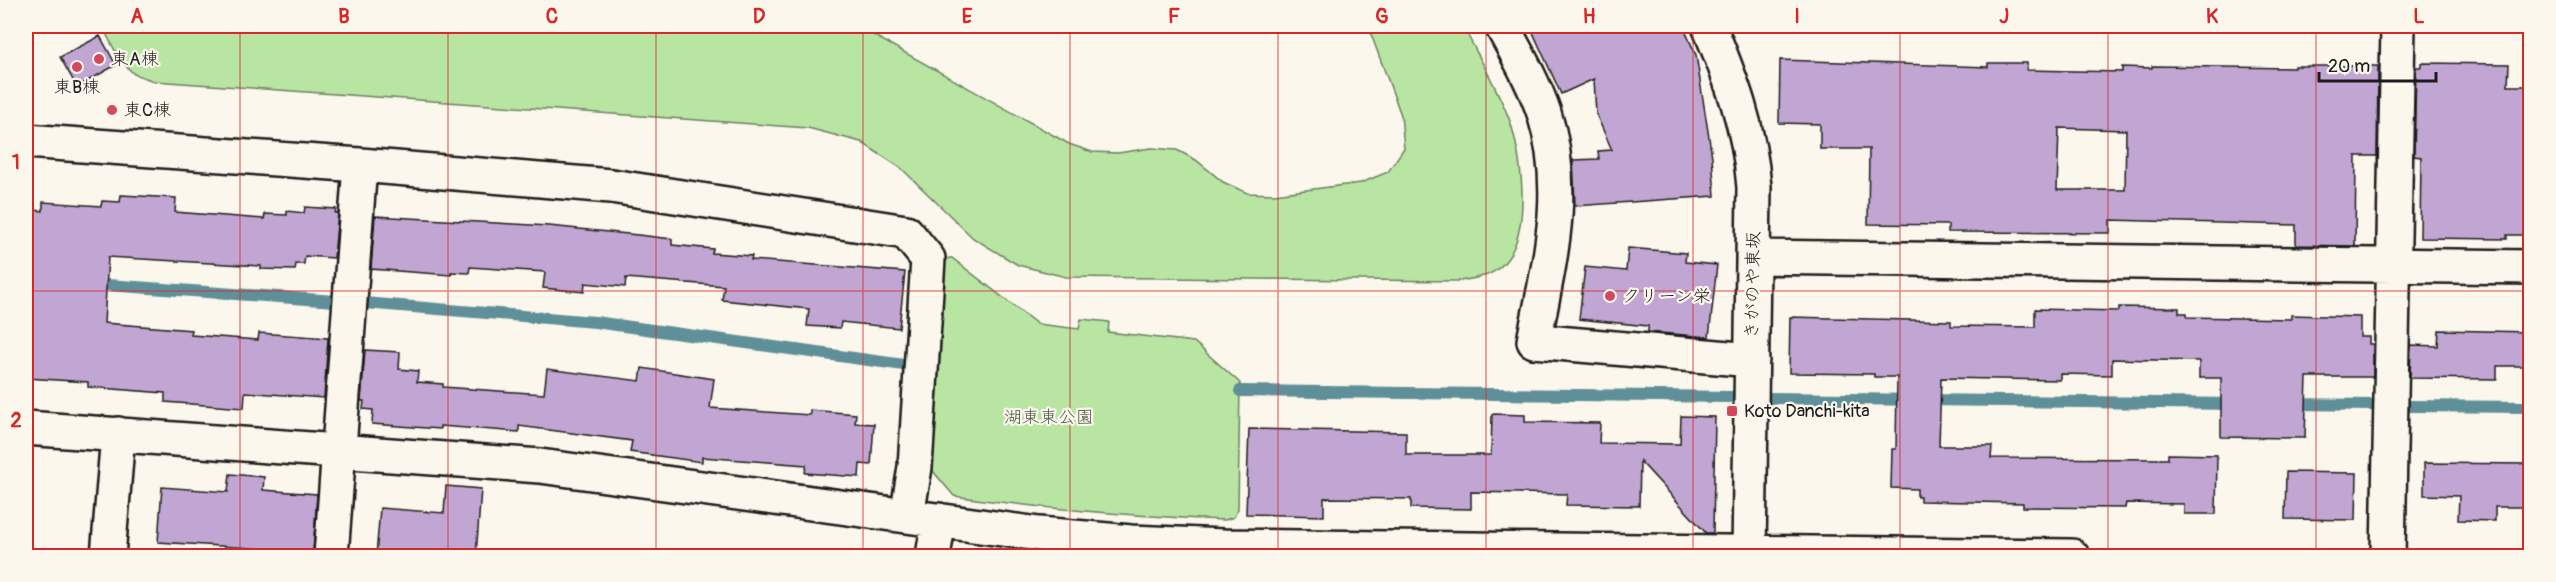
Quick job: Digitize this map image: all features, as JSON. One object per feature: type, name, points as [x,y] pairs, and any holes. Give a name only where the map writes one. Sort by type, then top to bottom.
[{"type":"street","points":[[1502,26],[1544,112],[1554,152],[1558,193],[1555,235],[1534,340],[1752,360]]},
{"type":"street","name":"きがのや東坂","points":[[1708,26],[1735,90],[1749,137],[1754,187],[1749,554]]},
{"type":"street","points":[[2388,556],[2398,26]]},
{"type":"street","points":[[26,141],[611,186],[906,232],[928,259],[915,467],[923,518],[933,556]]},
{"type":"street","points":[[331,556],[360,165]]},
{"type":"street","points":[[1753,257],[2530,267]]},
{"type":"street","points":[[26,428],[577,470],[1085,538],[1178,544],[1749,554],[2072,556]]},
{"type":"street","points":[[108,556],[117,435]]},
{"type":"green space","points":[[102,26],[716,26],[763,32],[801,26],[857,26],[1069,144],[1092,152],[1118,153],[1151,148],[1177,150],[1196,160],[1223,182],[1247,193],[1274,194],[1361,183],[1388,172],[1404,148],[1401,115],[1368,26],[1463,26],[1495,86],[1511,124],[1522,184],[1522,207],[1513,249],[1503,264],[1487,275],[1460,281],[1066,277],[1018,265],[973,238],[901,168],[861,142],[808,128],[154,81],[134,74],[120,60]]},
{"type":"green space","name":"湖東東公園","points":[[952,258],[1037,324],[1079,329],[1081,319],[1109,322],[1108,332],[1194,342],[1240,383],[1238,509],[1234,517],[1225,520],[1123,514],[954,496],[932,470],[945,262]]},
{"type":"building","points":[[1530,26],[1683,26],[1696,55],[1712,157],[1715,196],[1575,206],[1573,160],[1599,159],[1598,151],[1612,150],[1596,114],[1594,79],[1561,94]]},
{"type":"building","points":[[100,36],[116,65],[77,87],[60,57]]},
{"type":"building","points":[[1780,60],[1988,67],[1988,63],[2027,63],[2027,70],[2122,72],[2122,67],[2152,68],[2152,66],[2294,68],[2294,66],[2378,66],[2377,156],[2356,156],[2355,246],[2296,245],[2296,225],[2110,220],[2110,233],[1948,232],[1948,225],[1868,224],[1869,149],[1820,149],[1820,124],[1779,123]],"holes":[[[2059,128],[2126,130],[2125,190],[2057,190]]]},
{"type":"building","points":[[2421,63],[2509,64],[2508,86],[2530,86],[2530,235],[2507,235],[2507,239],[2420,238],[2421,157],[2414,156],[2416,67],[2421,67]]},
{"type":"building","points":[[121,195],[176,198],[175,212],[264,219],[265,214],[287,215],[287,211],[304,213],[305,207],[336,209],[335,213],[338,213],[334,258],[305,256],[304,264],[296,264],[295,270],[108,257],[104,323],[192,330],[191,335],[258,340],[259,333],[328,338],[324,398],[245,392],[244,408],[165,402],[165,393],[88,387],[88,382],[26,378],[26,209],[43,211],[43,202],[101,206],[102,201],[120,202]]},
{"type":"building","points":[[375,216],[549,226],[638,235],[672,239],[672,245],[713,249],[712,253],[752,256],[751,260],[905,272],[899,328],[841,322],[840,328],[807,326],[809,309],[722,300],[724,286],[626,278],[625,287],[585,283],[584,292],[543,288],[545,272],[470,267],[469,273],[451,272],[451,275],[371,269]]},
{"type":"building","points":[[1628,248],[1686,253],[1685,262],[1717,265],[1709,337],[1648,332],[1648,326],[1579,319],[1585,267],[1626,271]]},
{"type":"building","points":[[2119,307],[2179,308],[2179,313],[2187,313],[2187,317],[2291,319],[2291,315],[2360,317],[2360,337],[2369,337],[2369,344],[2373,344],[2373,377],[2307,377],[2305,438],[2221,437],[2221,378],[2199,378],[2199,361],[2112,359],[2112,375],[2060,374],[2060,380],[1941,378],[1939,446],[1992,446],[1991,458],[2168,459],[2168,454],[2217,455],[2216,514],[2184,514],[2184,504],[2126,503],[2125,508],[2023,507],[2023,503],[1920,501],[1920,497],[1917,497],[1917,489],[1891,488],[1892,449],[1896,449],[1897,377],[1874,377],[1874,374],[1789,373],[1790,317],[1951,321],[1951,326],[2035,327],[2035,309],[2119,311]]},
{"type":"building","points":[[2439,330],[2530,332],[2530,366],[2497,366],[2497,379],[2410,378],[2411,345],[2438,346]]},
{"type":"building","points":[[365,350],[400,352],[399,369],[418,371],[417,382],[443,384],[443,387],[544,394],[547,369],[640,381],[642,368],[714,379],[710,408],[810,415],[810,410],[856,414],[855,423],[874,424],[871,465],[860,464],[859,477],[805,473],[806,465],[702,457],[702,462],[630,452],[632,441],[519,426],[519,432],[372,424],[373,410],[363,409],[364,401],[361,401]]},
{"type":"building","points":[[1492,414],[1525,415],[1525,422],[1600,423],[1599,443],[1680,444],[1681,416],[1715,417],[1713,533],[1706,533],[1640,461],[1639,506],[1566,505],[1567,494],[1471,492],[1471,509],[1411,508],[1411,499],[1324,498],[1324,516],[1246,514],[1249,429],[1406,432],[1406,455],[1491,455]]},
{"type":"building","points":[[2424,463],[2530,464],[2530,507],[2495,507],[2495,521],[2458,520],[2459,496],[2424,495]]},
{"type":"building","points":[[2286,472],[2357,473],[2356,520],[2285,519]]},
{"type":"building","points":[[230,474],[264,477],[263,490],[317,494],[313,556],[282,556],[282,550],[158,542],[162,487],[228,492]]},
{"type":"building","points":[[446,486],[481,489],[476,556],[376,556],[380,508],[444,513]]},
{"type":"waterway","points":[[93,284],[335,301]]},
{"type":"waterway","points":[[364,303],[595,322],[904,365]]},
{"type":"waterway","points":[[1240,391],[1733,397]]},
{"type":"waterway","points":[[1769,398],[2235,404]]},
{"type":"waterway","points":[[2292,404],[2373,405]]},
{"type":"waterway","points":[[2408,406],[2530,407]]},
{"type":"place","name":"東A棟","points":[[99,59]]},
{"type":"place","name":"東B棟","points":[[77,67]]},
{"type":"place","name":"東C棟","points":[[112,110]]},
{"type":"place","name":"クリーン栄","points":[[1610,296]]},
{"type":"place","name":"Koto Danchi-kita","points":[[1732,411]]}]
